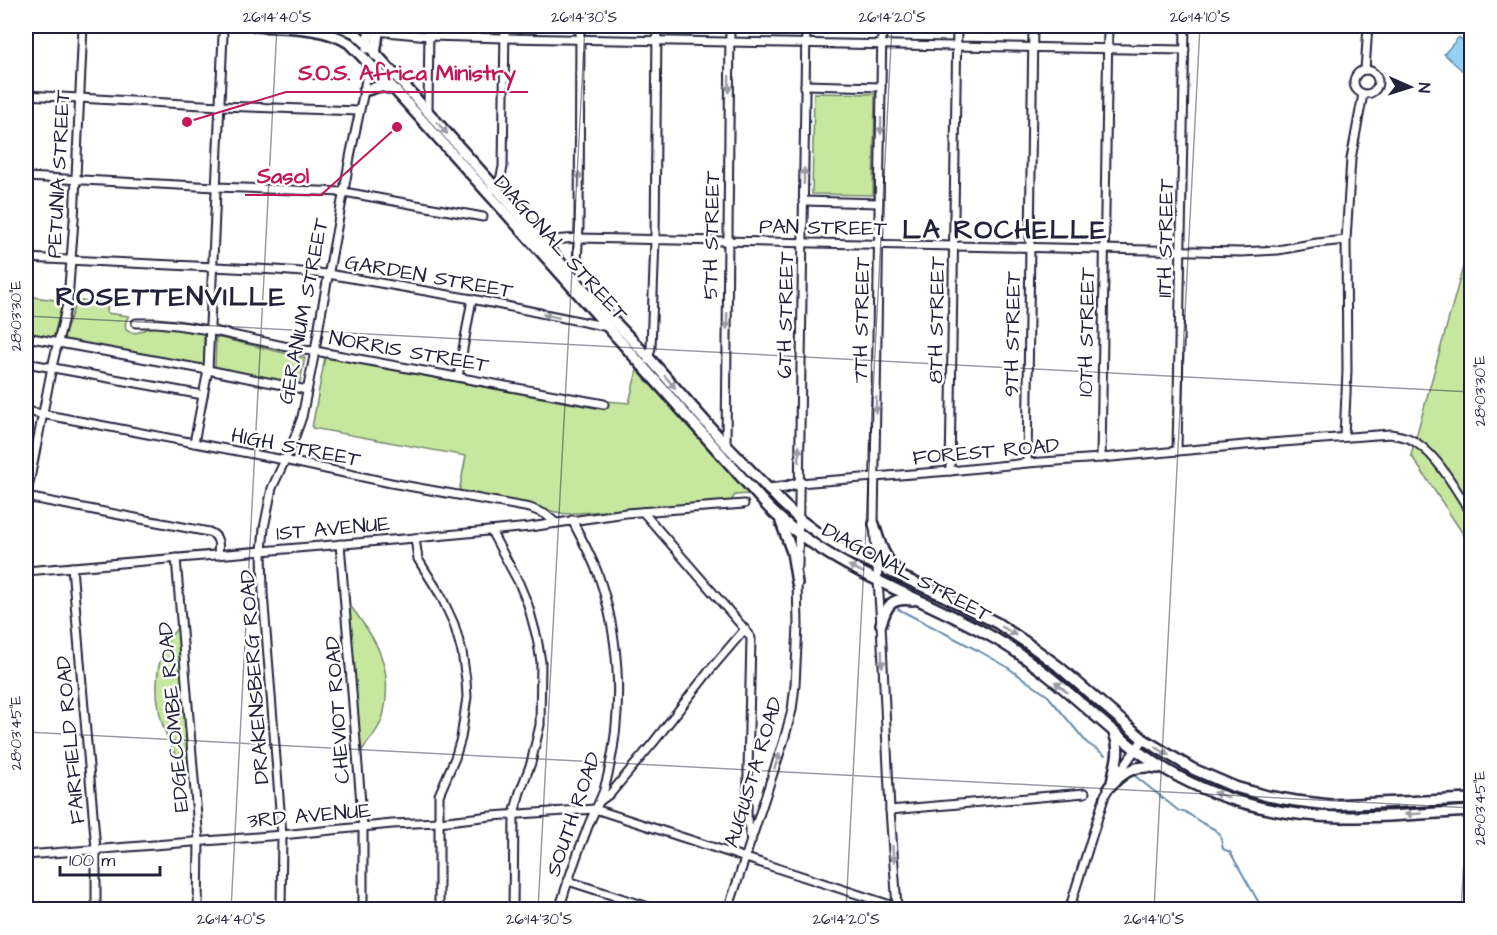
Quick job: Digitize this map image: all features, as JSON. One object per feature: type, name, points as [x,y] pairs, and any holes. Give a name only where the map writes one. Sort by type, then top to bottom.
[{"type":"main road","name":"DIAGONAL STREET","points":[[256,26],[317,31],[333,34],[349,43],[368,66],[395,90],[492,191],[503,196],[778,517],[798,534],[838,561],[984,633],[1023,656],[1136,750],[1164,769],[1213,793],[1260,808],[1341,818],[1472,811]]},
{"type":"main road","name":"DIAGONAL STREET","points":[[339,26],[355,33],[368,45],[428,112],[608,327],[646,362],[799,519],[849,553],[983,615],[1019,637],[1058,666],[1143,739],[1193,769],[1235,787],[1267,796],[1330,805],[1472,799]]},
{"type":"main road","name":"GERANIUM STREET","points":[[368,66],[368,45],[374,28]]},
{"type":"main road","name":"GERANIUM STREET","points":[[368,66],[375,53],[374,28]]},
{"type":"main road","points":[[364,91],[380,86],[395,90]]},
{"type":"main road","points":[[768,489],[799,483]]},
{"type":"main road","points":[[778,517],[792,552],[797,583]]},
{"type":"main road","points":[[874,524],[883,553],[903,578]]},
{"type":"main road","points":[[881,624],[891,603],[901,599],[918,600]]},
{"type":"main road","points":[[1111,785],[1118,752],[1113,730]]},
{"type":"main road","points":[[1111,785],[1132,769],[1143,766],[1164,769]]},
{"type":"street","name":"PETUNIA STREET","points":[[26,498],[57,342],[68,300],[83,26]]},
{"type":"street","points":[[428,112],[429,26]]},
{"type":"street","points":[[503,196],[505,26]]},
{"type":"street","points":[[578,262],[580,26]]},
{"type":"street","points":[[646,362],[651,336],[655,240],[657,26]]},
{"type":"street","name":"5TH STREET","points":[[726,445],[730,26]]},
{"type":"street","name":"6TH STREET","points":[[798,534],[806,26]]},
{"type":"street","name":"7TH STREET","points":[[882,26],[874,524],[896,908]]},
{"type":"street","name":"8TH STREET","points":[[950,471],[957,26]]},
{"type":"street","name":"9TH STREET","points":[[1027,463],[1033,26]]},
{"type":"street","name":"10TH STREET","points":[[1101,458],[1108,26]]},
{"type":"street","name":"11TH STREET","points":[[1177,452],[1185,26]]},
{"type":"street","points":[[1365,70],[1368,26]]},
{"type":"street","points":[[374,28],[429,36],[1185,50]]},
{"type":"street","points":[[194,443],[208,370],[223,35]]},
{"type":"street","name":"GERANIUM STREET","points":[[261,551],[272,488],[300,423],[368,66]]},
{"type":"street","points":[[1365,70],[1374,74],[1377,83],[1373,91],[1364,94],[1355,88],[1354,82],[1358,73],[1365,70]]},
{"type":"street","points":[[805,85],[881,87]]},
{"type":"street","points":[[1344,437],[1347,371],[1346,240],[1351,159],[1364,94]]},
{"type":"street","points":[[26,95],[359,111]]},
{"type":"street","points":[[492,191],[500,180],[503,167]]},
{"type":"street","points":[[26,177],[344,192],[483,217]]},
{"type":"street","points":[[803,201],[879,203]]},
{"type":"street","name":"PAN STREET","points":[[537,236],[552,240],[578,238],[1241,252],[1278,250],[1346,240]]},
{"type":"street","name":"GARDEN STREET","points":[[26,258],[328,274],[472,299],[608,327]]},
{"type":"street","points":[[458,377],[472,299]]},
{"type":"street","name":"NORRIS STREET","points":[[136,323],[166,324],[209,330],[302,350],[604,404]]},
{"type":"street","points":[[26,337],[307,390]]},
{"type":"street","points":[[26,363],[203,395]]},
{"type":"street","name":"HIGH STREET","points":[[26,411],[530,508],[545,514],[556,523]]},
{"type":"street","name":"FOREST ROAD","points":[[799,483],[1390,434],[1409,439],[1430,454],[1440,465],[1472,514]]},
{"type":"street","points":[[26,498],[209,532],[218,539],[218,555]]},
{"type":"street","name":"1ST AVENUE","points":[[26,571],[491,531],[643,512],[744,504]]},
{"type":"street","points":[[643,512],[751,638],[747,816],[751,841]]},
{"type":"street","name":"SOUTH ROAD","points":[[559,909],[597,805],[610,762],[616,727],[618,688],[614,639],[598,573],[572,520]]},
{"type":"street","points":[[491,531],[524,594],[537,638],[541,663],[540,724],[531,763],[514,814],[513,909]]},
{"type":"street","name":"AUGUSTA ROAD","points":[[728,909],[792,710],[797,637],[798,534]]},
{"type":"street","points":[[415,538],[418,559],[441,596],[454,624],[462,652],[466,680],[467,697],[461,738],[439,795],[439,909]]},
{"type":"street","name":"CHEVIOT ROAD","points":[[340,544],[363,828],[363,909]]},
{"type":"street","name":"DRAKENSBERG ROAD","points":[[261,551],[282,835],[281,909]]},
{"type":"street","name":"EDGECOMBE ROAD","points":[[176,558],[200,841],[198,909]]},
{"type":"street","name":"FAIRFIELD ROAD","points":[[72,567],[96,849],[96,909]]},
{"type":"street","points":[[745,629],[653,743],[597,805],[896,908],[906,909]]},
{"type":"street","points":[[1069,909],[1111,785],[1143,739]]},
{"type":"street","points":[[890,810],[1084,793]]},
{"type":"street","name":"3RD AVENUE","points":[[26,855],[439,822],[597,805]]},
{"type":"street","points":[[568,881],[658,909]]},
{"type":"green space","points":[[814,93],[875,94],[873,195],[812,194]]},
{"type":"green space","points":[[1471,238],[1471,546],[1411,455]]},
{"type":"green space","points":[[26,296],[63,301],[53,339],[26,334]]},
{"type":"green space","points":[[76,301],[108,301],[107,313],[129,316],[125,326],[130,332],[136,333],[159,327],[204,333],[204,367],[63,341]]},
{"type":"green space","points":[[216,337],[305,358],[299,386],[215,369]]},
{"type":"green space","points":[[325,357],[605,410],[608,401],[629,403],[637,370],[749,494],[735,495],[731,501],[566,514],[459,492],[466,456],[312,428]]},
{"type":"green space","points":[[352,608],[379,650],[387,685],[382,720],[360,753],[348,609]]},
{"type":"green space","points":[[178,627],[191,772],[181,763],[168,739],[159,712],[157,697],[158,669],[162,655],[167,642]]},
{"type":"water","points":[[1459,37],[1471,49],[1471,68],[1466,74],[1444,54]]},
{"type":"waterway","points":[[898,609],[1004,665],[1048,696],[1087,743],[1105,755]]},
{"type":"waterway","points":[[1135,776],[1179,811],[1184,811],[1220,835],[1223,849],[1230,852],[1263,910]]},
{"type":"place","name":"S.O.S. Africa Ministry","points":[[187,122]]},
{"type":"place","name":"Sasol","points":[[397,127]]},
{"type":"district","name":"LA ROCHELLE","points":[[1005,229]]},
{"type":"district","name":"ROSETTENVILLE","points":[[171,296]]}]
